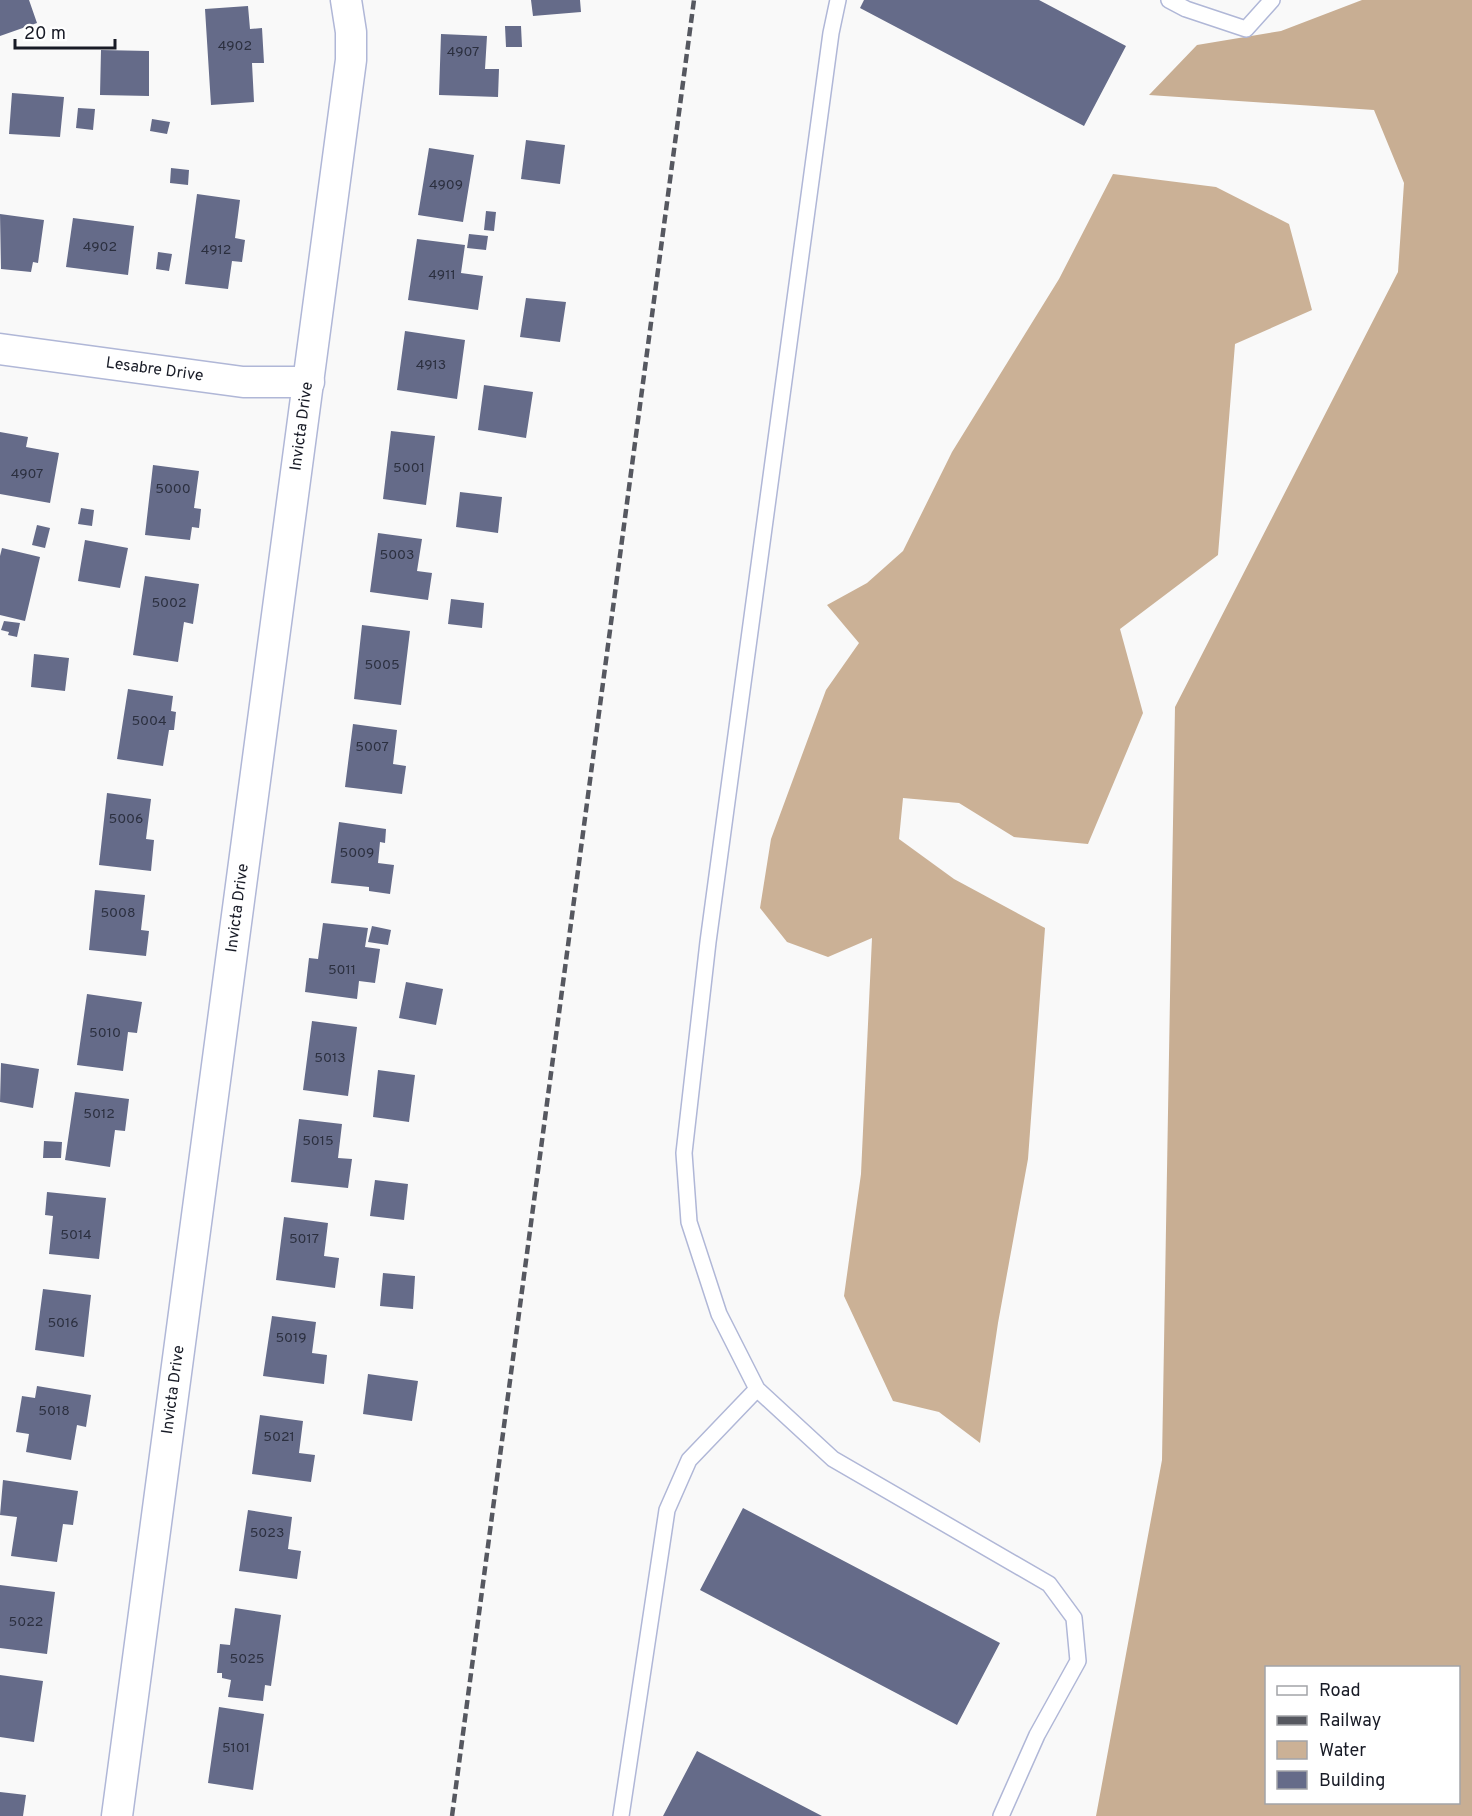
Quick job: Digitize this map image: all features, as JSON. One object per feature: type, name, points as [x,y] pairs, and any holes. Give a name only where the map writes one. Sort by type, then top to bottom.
[{"type":"street","name":"Invicta Drive","points":[[117,1816],[351,60],[351,32],[346,0]]},
{"type":"street","name":"Lesabre Drive","points":[[0,349],[243,382],[309,382]]},
{"type":"lane","points":[[838,0],[826,69],[711,918],[684,1153],[690,1222],[719,1314],[757,1389],[833,1459],[1049,1584],[1074,1618],[1078,1661],[1037,1735],[1001,1816]]},
{"type":"lane","points":[[1169,0],[1186,9],[1246,29],[1272,0]]},
{"type":"lane","points":[[621,1816],[667,1510],[689,1460],[757,1389]]},
{"type":"shaded area","points":[[1362,0],[1472,0],[1472,1816],[1096,1816],[1162,1460],[1175,707],[1398,272],[1404,183],[1374,110],[1149,95],[1197,45],[1281,31]]},
{"type":"water","points":[[1113,174],[1216,187],[1289,224],[1312,310],[1235,344],[1218,555],[1120,629],[1143,713],[1088,844],[1014,837],[959,803],[903,798],[899,839],[954,879],[1045,928],[1028,1159],[998,1323],[980,1443],[939,1412],[893,1401],[844,1296],[861,1174],[872,938],[828,957],[787,942],[760,908],[771,839],[826,690],[859,643],[827,605],[867,583],[903,551],[952,452],[1059,279]]},
{"type":"building","points":[[0,0],[29,0],[37,23],[0,36]]},
{"type":"building","points":[[531,0],[580,0],[581,12],[533,16]]},
{"type":"building","points":[[864,0],[1039,0],[1126,46],[1084,126],[860,8]]},
{"type":"building","points":[[248,6],[250,29],[262,28],[264,63],[252,63],[254,102],[211,105],[205,9]]},
{"type":"building","points":[[505,26],[521,26],[522,47],[506,47]]},
{"type":"building","points":[[441,34],[487,36],[485,69],[499,69],[498,97],[439,95]]},
{"type":"building","points":[[101,50],[149,51],[149,96],[100,95]]},
{"type":"building","points":[[12,93],[64,97],[60,137],[9,134]]},
{"type":"building","points":[[78,108],[95,109],[93,130],[76,128]]},
{"type":"building","points":[[152,119],[170,122],[167,134],[150,131]]},
{"type":"building","points":[[526,140],[565,145],[560,184],[521,179]]},
{"type":"building","points":[[429,148],[474,155],[463,222],[418,215]]},
{"type":"building","points":[[171,168],[189,170],[188,185],[170,183]]},
{"type":"building","points":[[197,194],[240,200],[235,238],[245,240],[242,262],[232,261],[228,289],[185,284]]},
{"type":"building","points":[[486,211],[496,212],[494,231],[484,230]]},
{"type":"building","points":[[0,214],[44,220],[38,263],[33,262],[31,272],[1,269]]},
{"type":"building","points":[[73,218],[134,226],[128,275],[66,267]]},
{"type":"building","points":[[469,234],[488,236],[486,250],[467,248]]},
{"type":"building","points":[[417,239],[465,245],[461,273],[483,276],[478,310],[408,300]]},
{"type":"building","points":[[158,252],[172,254],[169,271],[156,269]]},
{"type":"building","points":[[526,298],[566,302],[560,342],[520,337]]},
{"type":"building","points":[[405,331],[465,340],[457,399],[397,390]]},
{"type":"building","points":[[484,385],[533,392],[526,438],[478,430]]},
{"type":"building","points":[[391,431],[435,436],[426,505],[383,499]]},
{"type":"building","points":[[0,432],[28,437],[26,447],[59,453],[50,503],[0,494]]},
{"type":"building","points":[[153,465],[199,471],[194,508],[201,509],[199,528],[192,527],[190,540],[145,535]]},
{"type":"building","points":[[460,492],[502,497],[498,533],[456,527]]},
{"type":"building","points":[[81,508],[94,510],[92,526],[78,524]]},
{"type":"building","points":[[37,525],[50,528],[45,548],[32,545]]},
{"type":"building","points":[[378,533],[422,539],[417,571],[432,573],[428,600],[370,592]]},
{"type":"building","points":[[85,540],[128,548],[120,588],[78,581]]},
{"type":"building","points":[[2,548],[40,557],[25,621],[0,615]]},
{"type":"building","points":[[145,576],[199,584],[193,624],[184,622],[178,662],[133,655]]},
{"type":"building","points":[[451,599],[484,603],[482,628],[448,624]]},
{"type":"building","points":[[4,621],[20,623],[17,637],[1,630]]},
{"type":"building","points":[[362,625],[410,631],[401,705],[354,699]]},
{"type":"building","points":[[34,654],[69,658],[65,691],[31,687]]},
{"type":"building","points":[[128,689],[173,696],[171,711],[176,712],[174,730],[169,730],[163,766],[117,759]]},
{"type":"building","points":[[353,724],[397,730],[393,764],[406,766],[402,794],[345,787]]},
{"type":"building","points":[[107,793],[151,799],[146,839],[154,840],[151,871],[99,865]]},
{"type":"building","points":[[339,822],[386,829],[385,843],[380,842],[378,863],[394,865],[390,894],[369,891],[369,887],[331,883]]},
{"type":"building","points":[[95,890],[145,895],[141,930],[149,931],[146,956],[89,950]]},
{"type":"building","points":[[323,923],[368,928],[365,947],[380,949],[375,983],[359,981],[357,999],[305,992],[309,958],[318,959]]},
{"type":"building","points":[[372,926],[391,930],[388,945],[368,942]]},
{"type":"building","points":[[406,982],[443,989],[436,1025],[399,1018]]},
{"type":"building","points":[[87,994],[142,1002],[137,1033],[128,1032],[123,1071],[77,1065]]},
{"type":"building","points":[[312,1021],[357,1027],[348,1096],[303,1090]]},
{"type":"building","points":[[1,1063],[39,1069],[33,1108],[0,1102]]},
{"type":"building","points":[[378,1070],[415,1075],[409,1122],[373,1117]]},
{"type":"building","points":[[75,1092],[129,1099],[125,1131],[115,1130],[110,1167],[65,1160]]},
{"type":"building","points":[[299,1119],[342,1124],[338,1158],[352,1159],[348,1188],[291,1182]]},
{"type":"building","points":[[44,1141],[62,1142],[61,1158],[43,1158]]},
{"type":"building","points":[[375,1180],[408,1184],[404,1220],[370,1216]]},
{"type":"building","points":[[47,1192],[106,1198],[99,1259],[49,1254],[53,1216],[45,1215]]},
{"type":"building","points":[[284,1217],[328,1223],[324,1256],[339,1258],[335,1288],[276,1280]]},
{"type":"building","points":[[383,1273],[415,1276],[413,1309],[380,1306]]},
{"type":"building","points":[[43,1289],[91,1295],[84,1357],[35,1350]]},
{"type":"building","points":[[272,1316],[316,1322],[312,1353],[327,1355],[324,1384],[263,1376]]},
{"type":"building","points":[[368,1374],[418,1381],[412,1421],[363,1414]]},
{"type":"building","points":[[37,1386],[91,1395],[86,1427],[77,1425],[71,1460],[26,1452],[29,1434],[16,1432],[22,1396],[35,1398]]},
{"type":"building","points":[[260,1415],[303,1421],[299,1453],[315,1455],[311,1482],[252,1474]]},
{"type":"building","points":[[3,1480],[78,1491],[73,1525],[63,1524],[57,1562],[11,1556],[17,1517],[0,1515]]},
{"type":"building","points":[[743,1508],[1000,1643],[957,1725],[700,1590]]},
{"type":"building","points":[[248,1510],[292,1517],[288,1549],[301,1551],[297,1579],[239,1571]]},
{"type":"building","points":[[0,1585],[55,1592],[47,1654],[0,1648]]},
{"type":"building","points":[[235,1608],[281,1615],[271,1686],[265,1685],[263,1701],[228,1697],[231,1680],[222,1678],[222,1673],[217,1673],[220,1644],[230,1645]]},
{"type":"building","points":[[0,1675],[43,1681],[34,1742],[0,1737]]},
{"type":"building","points":[[219,1707],[264,1714],[253,1790],[208,1783]]},
{"type":"building","points":[[697,1751],[822,1816],[663,1816]]},
{"type":"building","points":[[0,1792],[26,1795],[23,1816],[0,1816]]},
{"type":"railway","points":[[452,1816],[694,0]]}]
